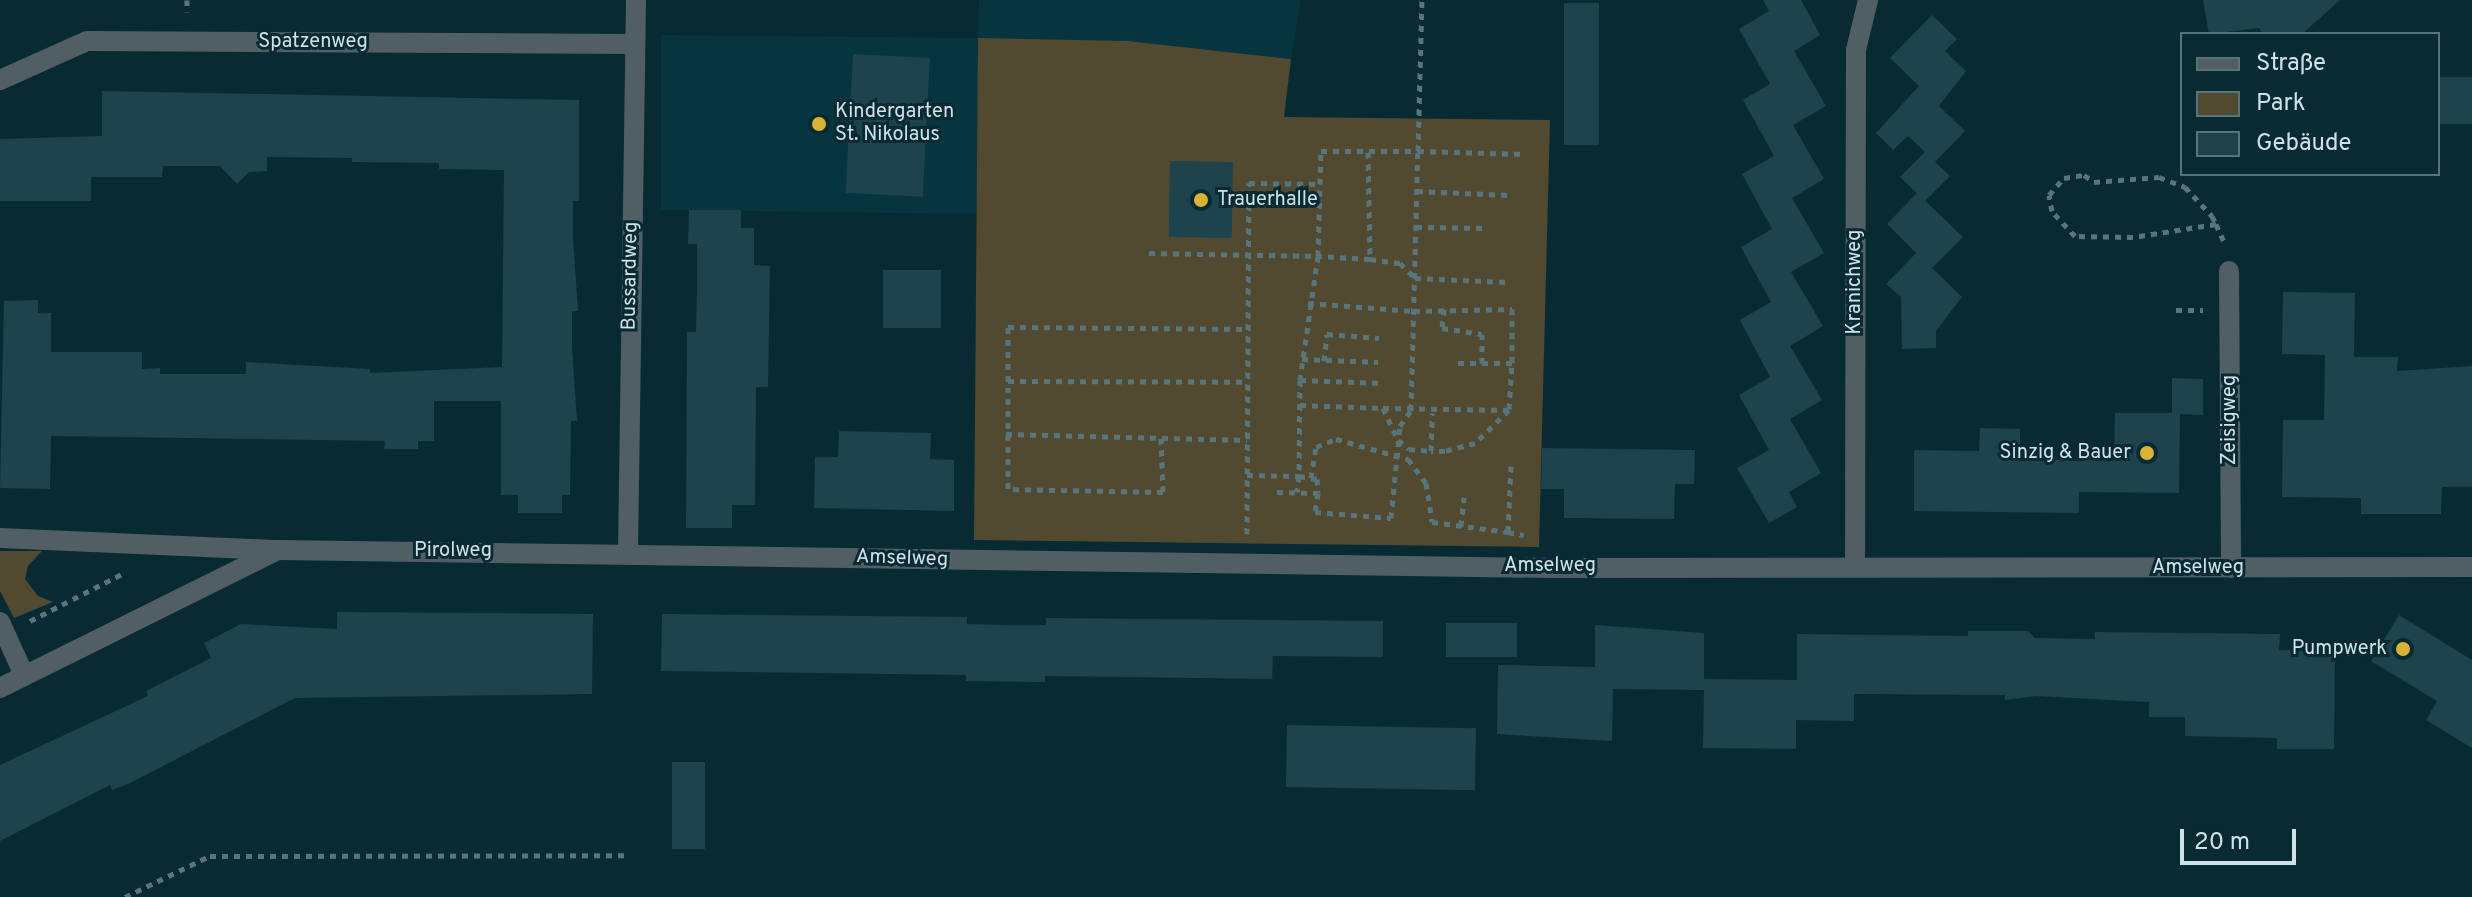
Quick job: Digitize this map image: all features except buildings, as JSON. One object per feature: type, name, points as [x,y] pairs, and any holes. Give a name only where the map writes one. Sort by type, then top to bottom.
[{"type":"street","name":"Bussardweg","points":[[628,552],[636,0]]},
{"type":"street","name":"Kranichweg","points":[[1855,566],[1856,50],[1868,0]]},
{"type":"street","name":"Spatzenweg","points":[[0,80],[87,41],[634,44]]},
{"type":"street","name":"Zeisigweg","points":[[2229,271],[2231,568]]},
{"type":"street","name":"Pirolweg","points":[[0,538],[278,550],[628,552]]},
{"type":"street","name":"Pirolweg","points":[[0,688],[278,550]]},
{"type":"street","name":"Amselweg","points":[[628,552],[1553,568],[2472,567]]},
{"type":"street","points":[[3,628],[24,675]]},
{"type":"path","points":[[1247,475],[1317,479],[1315,512],[1391,518],[1395,455],[1411,410],[1422,0]]},
{"type":"path","points":[[1297,492],[1300,380],[1308,303],[1318,256],[1321,151],[1524,154]]},
{"type":"path","points":[[1368,152],[1370,259]]},
{"type":"path","points":[[2084,175],[2094,182],[2159,177],[2185,187],[2216,224],[2133,237],[2075,236],[2052,211],[2049,195],[2064,178],[2084,175]]},
{"type":"path","points":[[1247,562],[1245,252],[1249,183],[1321,184]]},
{"type":"path","points":[[1417,191],[1510,195]]},
{"type":"path","points":[[1416,227],[1488,228]]},
{"type":"path","points":[[1149,253],[1245,252],[1370,259],[1400,263],[1415,278],[1507,282]]},
{"type":"path","points":[[1308,303],[1414,311],[1512,309],[1509,410],[1475,443],[1431,451],[1409,449],[1398,440],[1383,408]]},
{"type":"path","points":[[1444,309],[1442,328],[1482,334],[1482,363]]},
{"type":"path","points":[[1161,438],[1163,492],[1008,489],[1008,327],[1246,329]]},
{"type":"path","points":[[1324,361],[1327,334],[1379,338]]},
{"type":"path","points":[[1302,359],[1378,362]]},
{"type":"path","points":[[1458,363],[1512,363]]},
{"type":"path","points":[[1300,380],[1384,383]]},
{"type":"path","points":[[1008,381],[1246,382]]},
{"type":"path","points":[[1300,405],[1432,413],[1509,410]]},
{"type":"path","points":[[1431,451],[1432,413]]},
{"type":"path","points":[[1006,434],[1247,440]]},
{"type":"path","points":[[1311,478],[1316,447],[1325,440],[1408,459],[1426,483],[1432,522],[1549,540],[1553,568]]},
{"type":"path","points":[[1508,532],[1511,466]]},
{"type":"path","points":[[1277,492],[1318,493]]},
{"type":"path","points":[[1461,526],[1464,497]]},
{"type":"path","points":[[3,628],[128,572]]},
{"type":"path","points":[[125,897],[210,856],[630,855]]},
{"type":"shaded area","name":"Kindergarten St. Nikolaus","points":[[979,0],[1301,0],[1291,59],[1128,41],[979,38],[977,214],[661,210],[661,35],[978,38]]},
{"type":"green space","points":[[978,38],[1128,41],[1291,59],[1284,117],[1550,120],[1539,547],[974,540]]},
{"type":"green space","points":[[0,551],[42,551],[28,566],[25,579],[38,596],[53,602],[14,618],[0,591]]},
{"type":"place","name":"Kindergarten St. Nikolaus","points":[[819,124]]},
{"type":"place","name":"Trauerhalle","points":[[1201,200]]},
{"type":"place","name":"Sinzig & Bauer","points":[[2147,453]]},
{"type":"place","name":"Pumpwerk","points":[[2403,649]]}]
